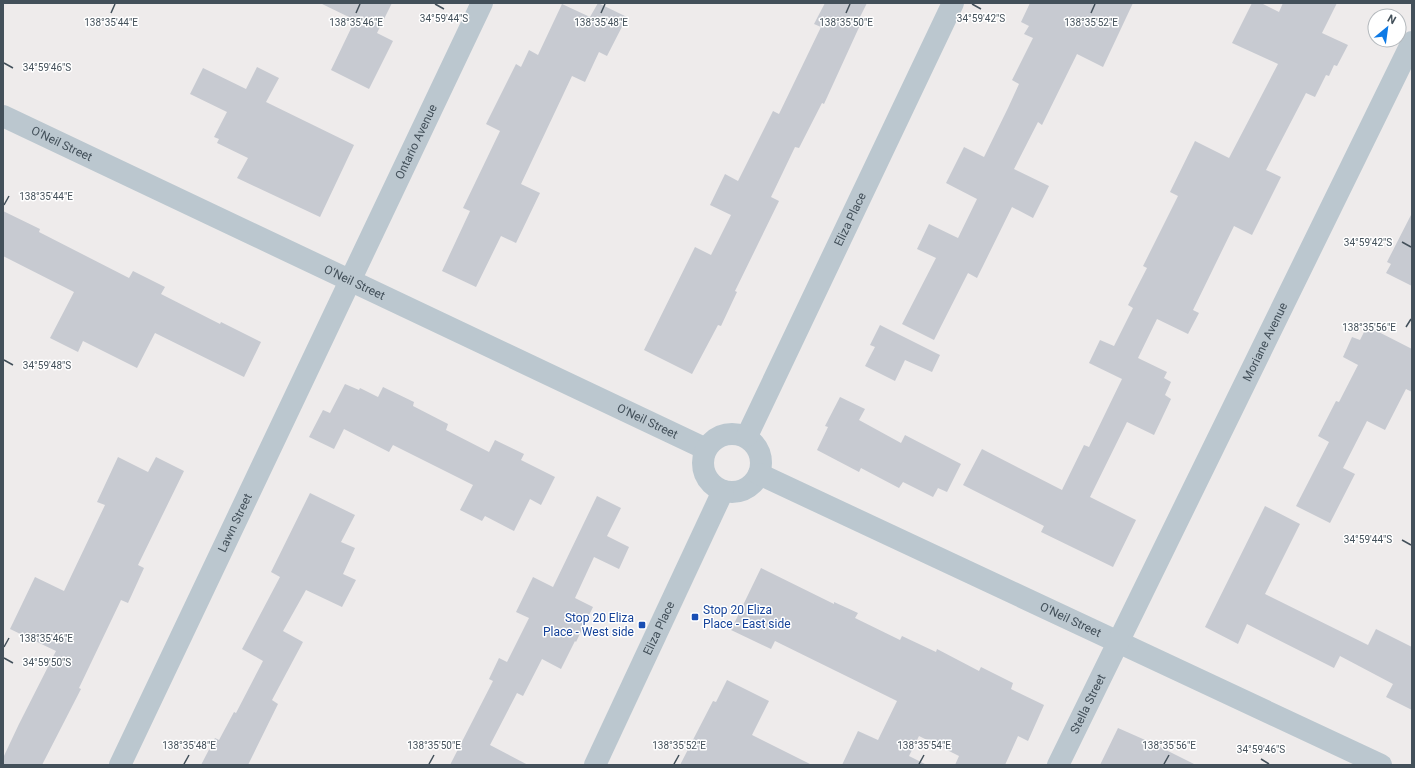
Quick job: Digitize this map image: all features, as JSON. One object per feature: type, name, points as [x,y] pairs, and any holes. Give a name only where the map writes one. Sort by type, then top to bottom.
[{"type":"street","name":"Ontario Avenue","points":[[351,281],[482,3]]},
{"type":"street","name":"Eliza Place","points":[[747,436],[953,3]]},
{"type":"street","name":"Moriane Avenue","points":[[1118,642],[1412,42]]},
{"type":"street","name":"O'Neil Street","points":[[3,116],[706,449]]},
{"type":"street","name":"Lawn Street","points":[[120,765],[351,281]]},
{"type":"street","points":[[731,433],[747,436],[757,446],[761,455],[762,466],[754,483],[746,489],[735,492],[723,491],[708,480],[704,471],[703,461],[706,449],[712,441],[720,436],[731,433]]},
{"type":"street","name":"O'Neil Street","points":[[759,474],[1382,765]]},
{"type":"street","name":"Eliza Place","points":[[594,765],[723,491]]},
{"type":"street","name":"Stella Street","points":[[1058,765],[1118,642]]},
{"type":"building","points":[[320,3],[392,3],[377,33],[393,41],[369,89],[331,70],[355,20]]},
{"type":"building","points":[[598,3],[627,17],[607,56],[599,52],[585,82],[572,76],[521,184],[540,193],[516,243],[501,236],[476,287],[442,271],[470,211],[463,208],[500,131],[486,124],[516,64],[521,67],[529,50],[538,55],[562,4],[590,17]]},
{"type":"building","points":[[825,3],[867,3],[858,21],[861,23],[824,104],[822,103],[799,148],[795,147],[771,197],[779,201],[735,291],[737,292],[721,326],[718,325],[692,374],[644,350],[695,247],[711,255],[731,215],[710,205],[725,174],[738,181],[773,111],[779,114],[821,27],[814,24]]},
{"type":"building","points":[[1030,3],[1133,3],[1103,67],[1077,54],[1042,125],[1038,122],[1014,169],[1049,186],[1033,218],[1012,207],[977,278],[968,273],[934,340],[902,324],[936,258],[917,249],[929,224],[958,238],[977,199],[946,183],[964,147],[984,157],[1008,108],[1019,84],[1012,80],[1033,38],[1024,34],[1029,26],[1021,22]]},
{"type":"building","points":[[1252,3],[1261,3],[1279,12],[1283,3],[1337,3],[1322,33],[1348,45],[1337,66],[1334,65],[1329,76],[1326,75],[1315,97],[1306,93],[1266,170],[1281,177],[1252,235],[1234,226],[1193,310],[1199,313],[1188,334],[1157,319],[1138,358],[1167,372],[1164,378],[1171,382],[1165,395],[1171,399],[1154,435],[1127,422],[1090,497],[1136,520],[1113,567],[1041,532],[1044,526],[963,485],[982,449],[1062,490],[1084,445],[1089,447],[1122,379],[1089,363],[1100,340],[1114,346],[1133,308],[1128,305],[1147,268],[1143,266],[1178,196],[1170,192],[1195,141],[1229,158],[1278,64],[1232,43]]},
{"type":"building","points":[[257,67],[279,78],[266,102],[354,145],[320,217],[237,178],[248,158],[217,143],[219,139],[214,137],[227,112],[190,94],[203,68],[246,89]]},
{"type":"building","points":[[3,211],[40,229],[39,232],[129,278],[133,271],[165,287],[161,294],[220,324],[221,322],[261,342],[244,377],[155,333],[137,368],[83,341],[78,352],[50,338],[74,292],[3,256]]},
{"type":"building","points":[[1412,213],[1412,286],[1386,273],[1391,264],[1387,262]]},
{"type":"building","points":[[880,325],[940,355],[932,372],[905,360],[895,381],[865,366],[875,347],[870,345]]},
{"type":"building","points":[[1367,326],[1412,349],[1412,392],[1406,389],[1385,430],[1367,421],[1343,468],[1355,474],[1330,523],[1296,506],[1329,442],[1318,436],[1336,401],[1339,402],[1358,365],[1343,357],[1352,337],[1360,340]]},
{"type":"building","points":[[345,384],[359,390],[360,388],[378,397],[383,387],[414,402],[413,406],[448,424],[446,430],[489,452],[495,440],[524,454],[521,460],[555,477],[541,505],[530,499],[514,531],[485,516],[482,521],[460,510],[473,485],[393,445],[389,452],[344,429],[334,449],[309,437],[323,410],[330,413]]},
{"type":"building","points":[[840,397],[865,409],[859,420],[901,443],[905,435],[961,464],[947,492],[938,488],[933,497],[903,482],[899,488],[861,468],[859,472],[817,450],[828,427],[825,426]]},
{"type":"building","points":[[118,457],[148,472],[156,457],[184,471],[138,565],[144,568],[128,603],[121,600],[79,688],[81,689],[42,765],[3,765],[3,758],[56,651],[10,629],[35,577],[64,591],[105,505],[97,502]]},
{"type":"building","points":[[310,493],[355,515],[341,542],[355,548],[343,574],[356,580],[342,607],[306,590],[283,631],[303,642],[272,700],[278,704],[248,765],[201,765],[215,738],[219,740],[234,712],[236,713],[263,661],[242,649],[280,577],[271,572]]},
{"type":"building","points":[[597,496],[621,508],[607,536],[629,547],[619,569],[594,557],[575,598],[593,607],[576,642],[575,641],[561,669],[542,659],[523,696],[517,693],[490,745],[528,765],[450,765],[493,681],[489,679],[499,658],[507,662],[529,618],[516,612],[533,577],[553,587]]},
{"type":"building","points":[[1265,506],[1300,524],[1265,594],[1368,645],[1376,629],[1412,647],[1412,710],[1386,697],[1393,684],[1340,656],[1334,668],[1247,624],[1238,644],[1205,627]]},
{"type":"building","points":[[761,568],[834,604],[834,602],[858,613],[855,618],[900,640],[902,636],[936,652],[937,649],[979,671],[981,667],[1013,683],[1011,689],[1044,705],[1028,741],[1018,736],[1005,765],[955,765],[959,756],[919,736],[909,756],[927,765],[842,765],[858,731],[878,740],[897,701],[775,641],[771,649],[731,630]]},
{"type":"building","points":[[727,680],[769,701],[752,735],[812,765],[680,765],[713,701],[716,702]]},
{"type":"building","points":[[1118,728],[1152,743],[1196,765],[1100,765]]},
{"type":"place","name":"Stop 20 Eliza Place - East side","points":[[695,617]]},
{"type":"place","name":"Stop 20 Eliza Place - West side","points":[[642,625]]}]
